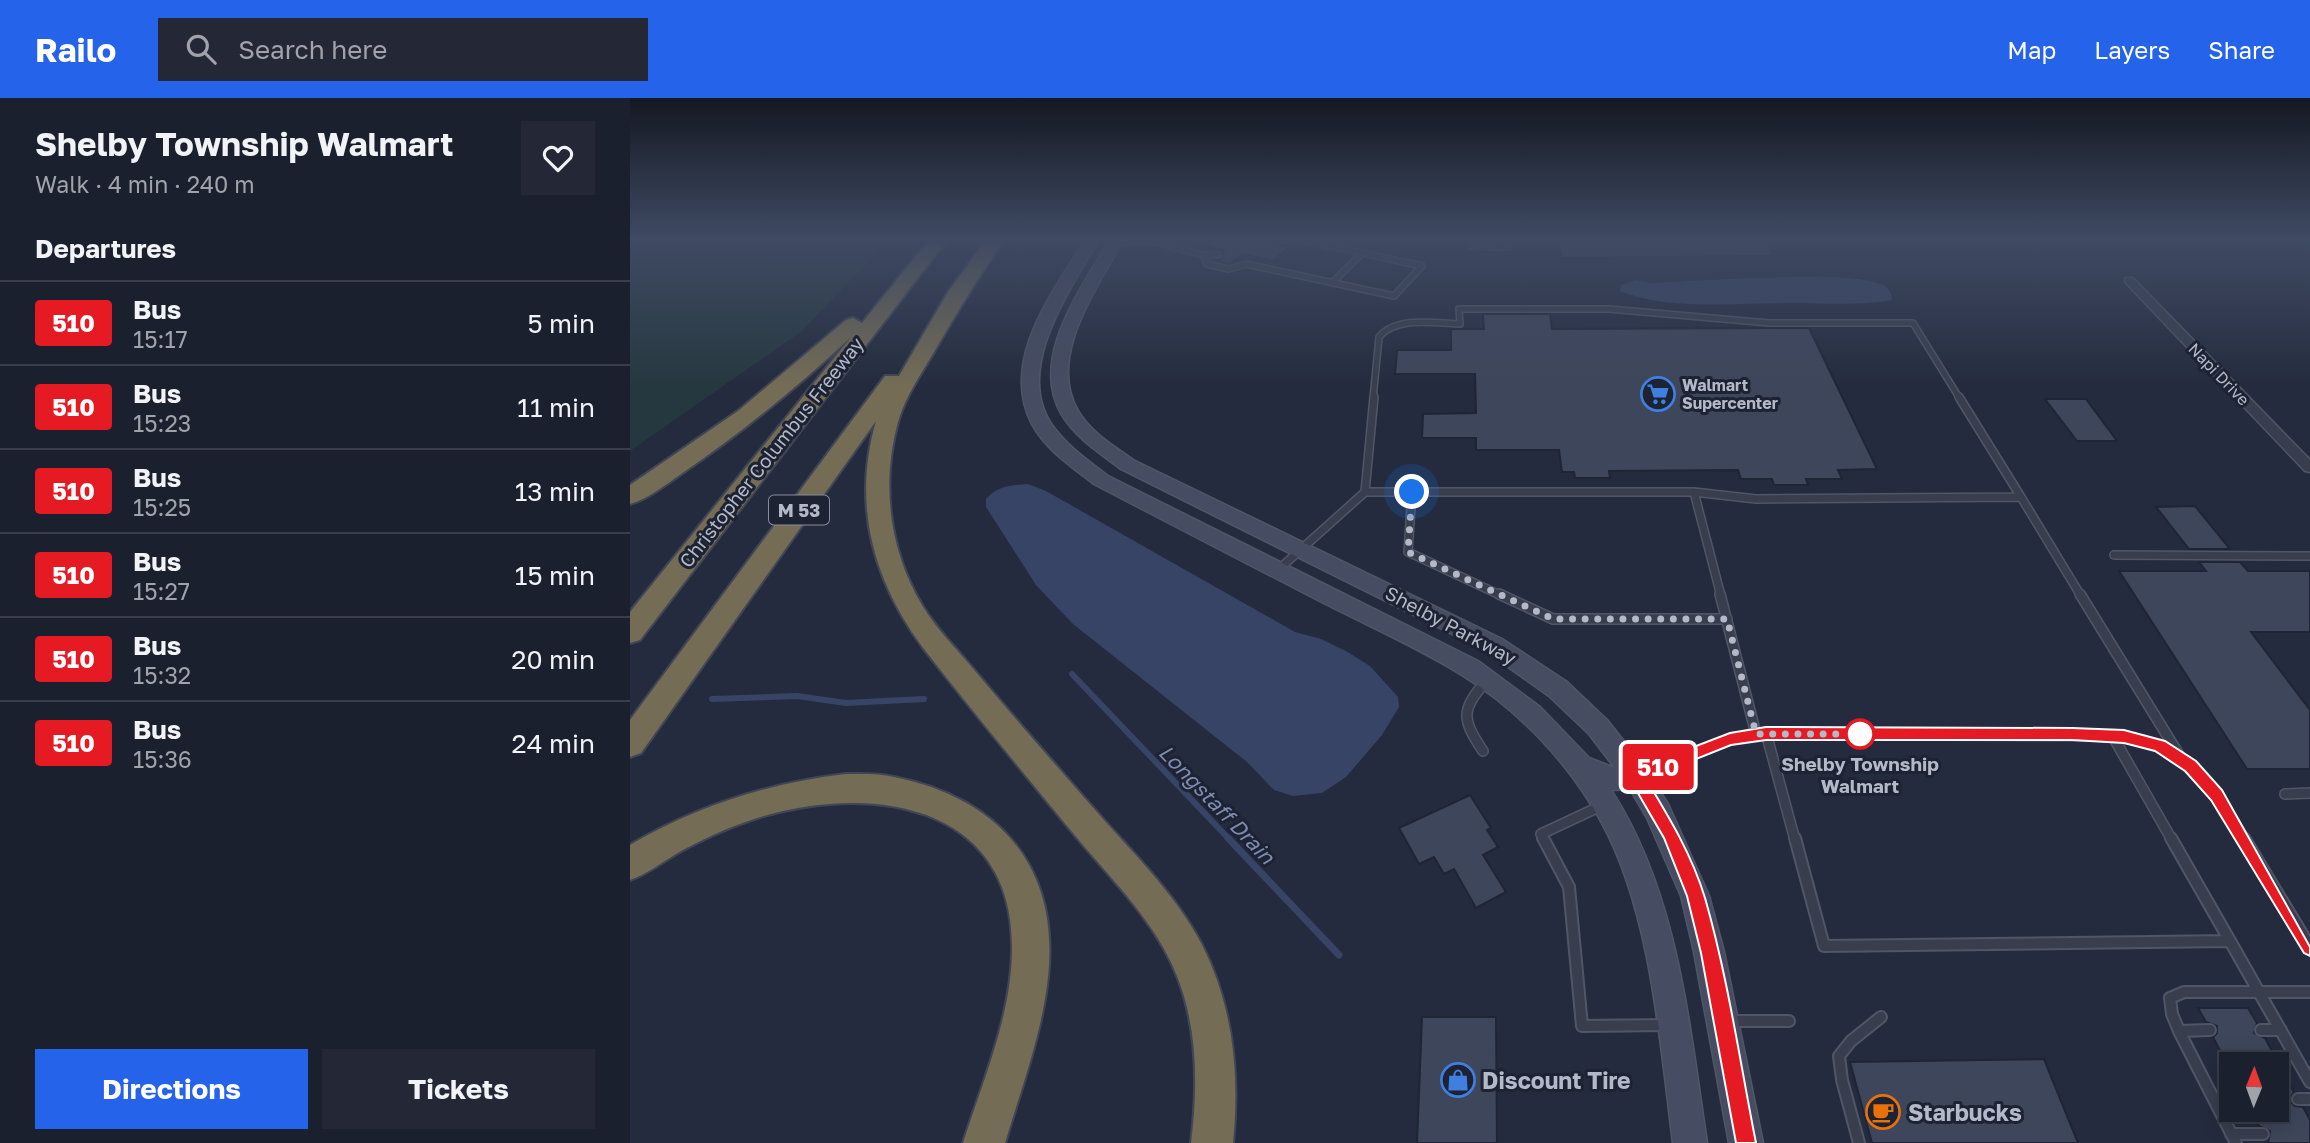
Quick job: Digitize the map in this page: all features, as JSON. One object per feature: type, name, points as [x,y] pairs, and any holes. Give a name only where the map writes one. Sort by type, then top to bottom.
[{"type":"highway","points":[[630,496],[715,440],[766,402],[817,359],[889,289]]},
{"type":"highway","name":"Christopher Columbus Freeway","points":[[630,632],[899,289]]},
{"type":"highway","name":"M 53","points":[[630,744],[960,289]]},
{"type":"highway","points":[[962,289],[890,412],[878,460],[875,497],[878,528],[887,559],[907,604],[936,644],[1112,853],[1168,925],[1187,956],[1200,988],[1213,1054],[1216,1093],[1212,1143]]},
{"type":"highway","points":[[630,864],[670,839],[740,809],[805,793],[852,789],[894,790],[918,796],[963,816],[985,833],[1007,858],[1019,882],[1029,920],[1031,955],[1027,994],[984,1143]]},
{"type":"street","name":"Shelby Parkway","points":[[1065,289],[1041,332],[1031,359],[1028,384],[1030,397],[1042,427],[1064,454],[1101,480],[1448,655],[1488,679],[1539,720],[1580,764],[1607,803],[1632,853],[1650,907],[1690,1143]]},
{"type":"street","name":"Shelby Parkway","points":[[1090,289],[1062,344],[1057,374],[1062,401],[1080,428],[1112,455],[1494,645],[1534,670],[1585,713],[1636,776],[1671,834],[1695,896],[1723,1021],[1746,1143]]},
{"type":"street","name":"Napi Drive","points":[[2137,289],[2310,468]]},
{"type":"street","points":[[1348,605],[1364,594],[1391,593]]},
{"type":"street","points":[[1580,764],[1614,781],[1624,782],[1636,776]]},
{"type":"lane","points":[[1360,289],[1394,296],[1401,289]]},
{"type":"lane","points":[[1365,492],[1379,337],[1384,329],[1401,325],[1460,324],[1459,309],[1609,309],[1769,323],[1913,323],[2181,758],[2217,795],[2310,947]]},
{"type":"lane","points":[[1278,570],[1365,492],[1694,492],[1756,499],[2021,497]]},
{"type":"lane","points":[[1412,492],[1408,552],[1553,619],[1727,619]]},
{"type":"lane","points":[[1694,492],[1727,619],[1824,946],[1966,945],[2036,941],[2230,941]]},
{"type":"lane","points":[[2114,555],[2310,556]]},
{"type":"lane","points":[[1483,751],[1468,729],[1463,716],[1468,702],[1488,679]]},
{"type":"lane","points":[[1636,776],[1730,739],[1761,734],[2112,735],[2151,743],[2181,758]]},
{"type":"lane","points":[[2112,735],[2310,1082]]},
{"type":"lane","points":[[2285,794],[2310,793]]},
{"type":"lane","points":[[1607,803],[1541,834],[1569,887],[1582,1026],[1672,1025]]},
{"type":"lane","points":[[2263,1134],[2234,1138],[2179,1031],[2169,998],[2184,992],[2310,992]]},
{"type":"lane","points":[[1859,1143],[1842,1080],[1839,1056],[1852,1041],[1881,1017]]},
{"type":"lane","points":[[1723,1021],[1789,1021]]},
{"type":"lane","points":[[2179,1031],[2210,1030]]},
{"type":"lane","points":[[2261,1030],[2281,1030]]},
{"type":"lane","points":[[2214,1099],[2219,1099]]},
{"type":"shaded area","points":[[630,289],[842,289],[802,331],[630,451]]},
{"type":"water","points":[[1620,289],[1887,289],[1892,300],[1856,304],[1682,304],[1620,291]]},
{"type":"water","points":[[1028,484],[1046,491],[1295,632],[1321,639],[1370,666],[1398,697],[1399,707],[1382,735],[1346,777],[1322,793],[1293,796],[1274,790],[1247,762],[1073,624],[1036,585],[986,507],[986,499],[995,491]]},
{"type":"building","name":"Walmart Supercenter","points":[[1483,314],[1550,314],[1552,329],[1809,328],[1877,469],[1838,470],[1842,479],[1806,479],[1808,485],[1774,485],[1772,479],[1741,479],[1738,470],[1609,471],[1610,478],[1575,478],[1574,472],[1562,472],[1559,450],[1476,450],[1476,438],[1422,438],[1423,414],[1476,413],[1475,374],[1395,374],[1397,350],[1451,350],[1451,329],[1484,329]]},
{"type":"building","points":[[2045,399],[2086,399],[2117,441],[2077,441]]},
{"type":"building","points":[[2195,506],[2230,549],[2189,549],[2156,507]]},
{"type":"building","points":[[2199,562],[2240,562],[2248,571],[2310,571],[2310,632],[2251,632],[2310,710],[2310,769],[2247,769],[2119,571],[2206,571]]},
{"type":"building","points":[[1470,795],[1491,828],[1487,830],[1498,847],[1483,855],[1506,892],[1476,908],[1454,869],[1444,874],[1434,857],[1419,864],[1399,828]]},
{"type":"building","points":[[2198,1008],[2248,1008],[2257,1023],[2254,1033],[2265,1038],[2273,1052],[2221,1052],[2213,1037],[2217,1033],[2217,1026],[2206,1022]]},
{"type":"building","name":"Discount Tire","points":[[1422,1017],[1496,1017],[1497,1143],[1417,1143]]},
{"type":"building","points":[[2044,1059],[2078,1143],[1872,1143],[1850,1062]]},
{"type":"building","points":[[2289,1083],[2294,1092],[2291,1102],[2295,1106],[2303,1107],[2310,1120],[2310,1143],[2268,1143],[2270,1131],[2257,1122],[2289,1122]]},
{"type":"waterway","name":"Longstaff Drain","points":[[1072,674],[1230,840]]},
{"type":"waterway","name":"Longstaff Drain","points":[[712,699],[797,696],[846,703],[924,699]]},
{"type":"waterway","name":"Longstaff Drain","points":[[1228,838],[1339,955]]},
{"type":"bus line","name":"510","points":[[1746,1143],[1710,953],[1695,896],[1671,834],[1636,776],[1730,739],[1766,733],[2072,734],[2124,736],[2143,740],[2175,754],[2217,795],[2310,947]]},
{"type":"place","name":"Walmart Supercenter","points":[[1658,394]]},
{"type":"place","name":"Shelby Township Walmart","points":[[1860,734]]},
{"type":"place","name":"Discount Tire","points":[[1458,1080]]},
{"type":"place","name":"Starbucks","points":[[1883,1112]]},
{"type":"route","points":[[1412,492],[1408,552],[1553,619],[1727,619],[1756,734],[1860,734]]}]
